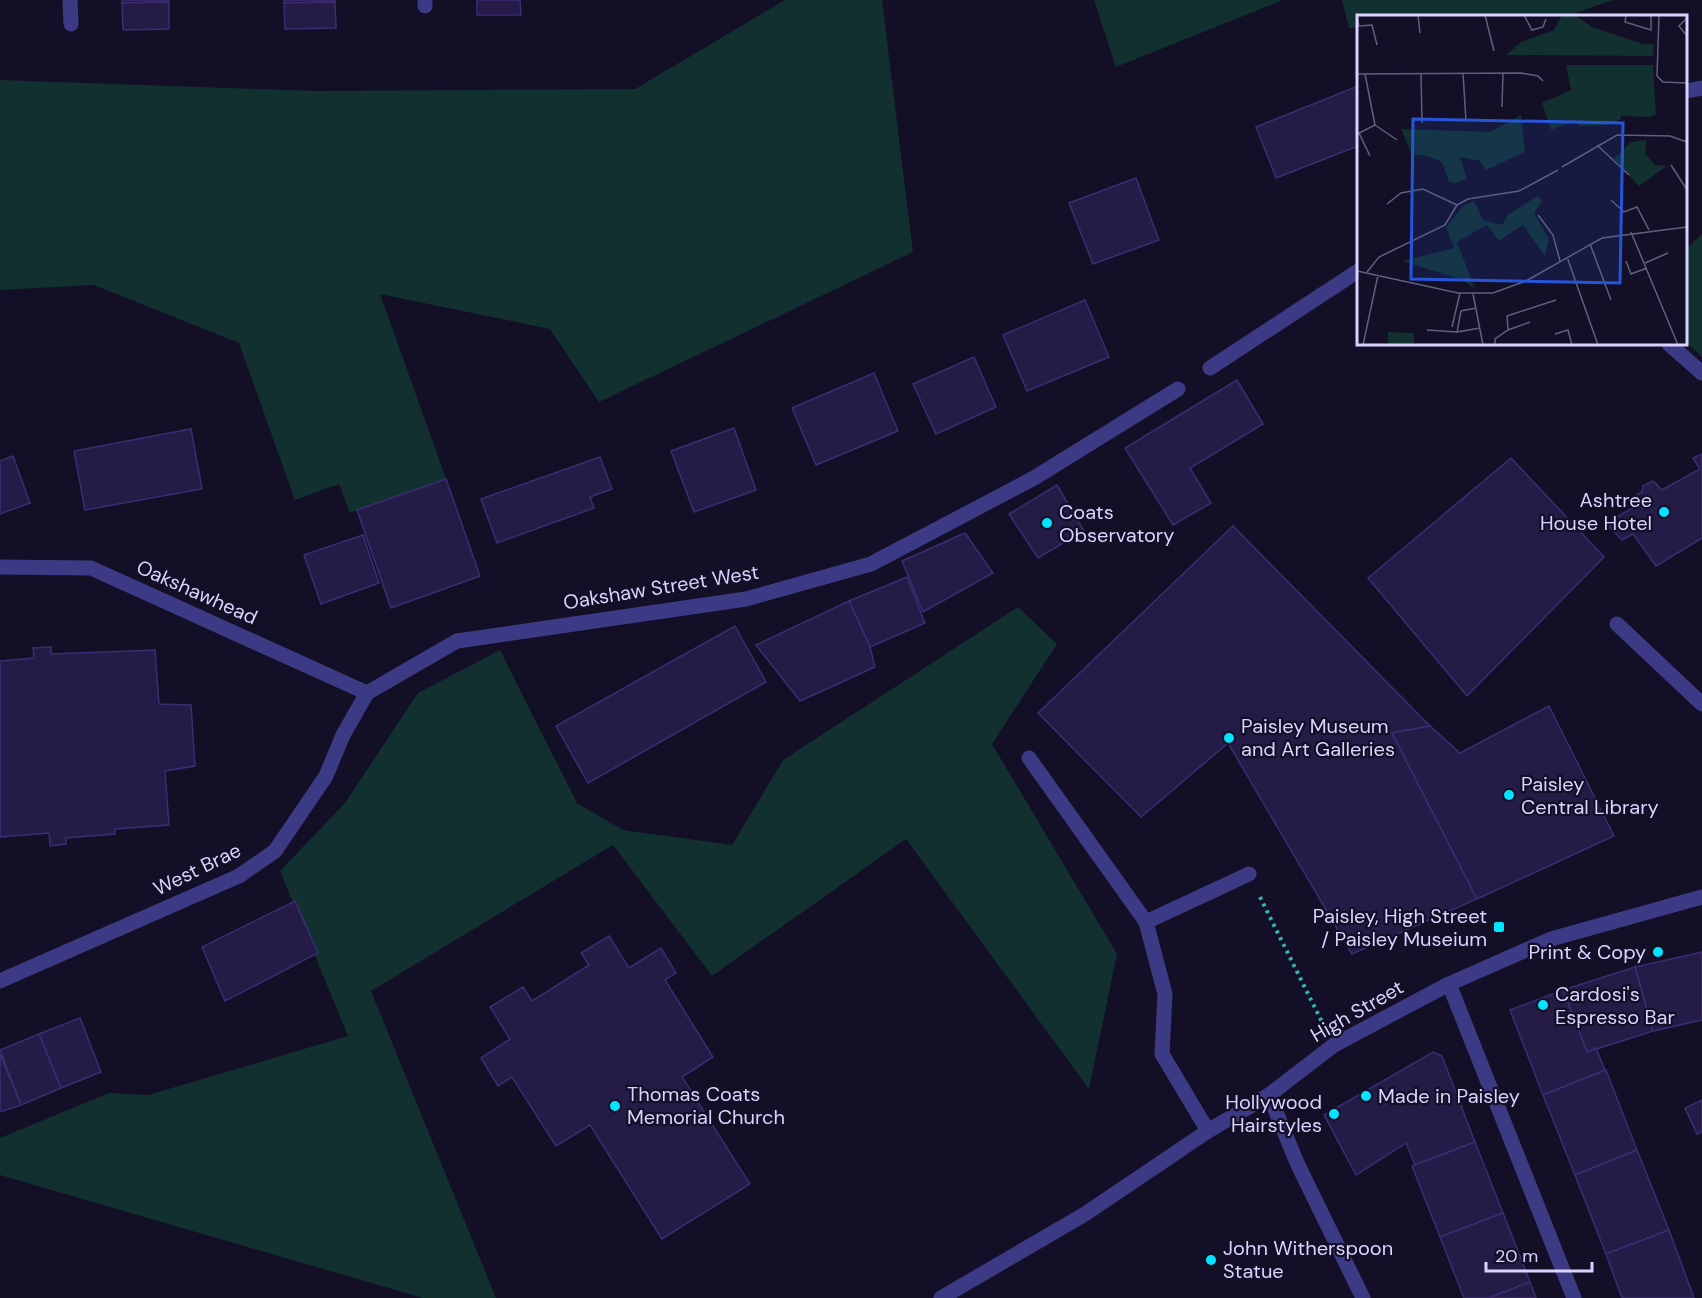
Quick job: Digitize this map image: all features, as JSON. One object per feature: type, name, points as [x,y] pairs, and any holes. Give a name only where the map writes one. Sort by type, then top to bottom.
[{"type":"street","points":[[70,0],[71,24]]},
{"type":"street","points":[[1687,91],[1702,88]]},
{"type":"street","points":[[1210,368],[1357,272]]},
{"type":"street","points":[[1671,345],[1702,373]]},
{"type":"street","name":"Oakshaw Street West","points":[[368,693],[457,640],[746,598],[871,564],[1034,478],[1178,389]]},
{"type":"street","name":"Oakshawhead","points":[[0,567],[91,568],[368,693]]},
{"type":"street","points":[[1617,624],[1702,704]]},
{"type":"street","name":"West Brae","points":[[0,981],[239,876],[274,851],[326,776],[343,735],[368,693]]},
{"type":"street","points":[[1029,758],[1146,922],[1166,994],[1162,1054],[1208,1131]]},
{"type":"street","points":[[1146,922],[1249,874]]},
{"type":"street","name":"High Street","points":[[941,1298],[1085,1214],[1208,1131],[1269,1095],[1334,1045],[1449,984],[1551,939],[1702,897]]},
{"type":"street","points":[[1449,984],[1574,1298]]},
{"type":"street","points":[[1269,1095],[1298,1165],[1363,1298]]},
{"type":"path","points":[[1249,874],[1334,1045]]},
{"type":"green space","points":[[785,0],[882,0],[913,252],[599,402],[550,329],[380,294],[446,479],[350,513],[339,484],[295,500],[239,343],[94,285],[0,290],[0,80],[315,91],[635,89]]},
{"type":"green space","points":[[1094,0],[1283,0],[1116,67]]},
{"type":"green space","points":[[1342,0],[1613,0],[1570,15],[1357,15],[1357,28],[1349,28]]},
{"type":"green space","points":[[1702,234],[1702,357],[1687,343],[1687,248]]},
{"type":"green space","points":[[1018,607],[1057,644],[992,744],[1117,954],[1089,1089],[906,839],[712,976],[613,845],[371,991],[496,1298],[423,1298],[0,1175],[0,1138],[109,1093],[148,1095],[348,1036],[280,871],[345,803],[418,693],[500,650],[577,803],[623,830],[732,845],[783,760]]},
{"type":"building","points":[[122,0],[169,0],[169,2],[122,3]]},
{"type":"building","points":[[284,0],[335,0],[335,2],[284,3]]},
{"type":"building","points":[[477,0],[520,0],[521,15],[477,15]]},
{"type":"building","points":[[169,2],[169,29],[123,30],[122,3]]},
{"type":"building","points":[[335,2],[336,28],[285,29],[284,3]]},
{"type":"building","points":[[1357,86],[1357,146],[1276,178],[1256,127]]},
{"type":"building","points":[[1136,178],[1159,240],[1093,264],[1069,203]]},
{"type":"building","points":[[1085,300],[1109,357],[1027,391],[1003,335]]},
{"type":"building","points":[[974,357],[996,407],[936,434],[913,384]]},
{"type":"building","points":[[874,373],[898,431],[816,465],[792,408]]},
{"type":"building","points":[[1237,380],[1263,424],[1190,468],[1211,503],[1173,525],[1125,448]]},
{"type":"building","points":[[734,428],[756,490],[694,512],[671,451]]},
{"type":"building","points":[[191,429],[202,489],[85,510],[74,451]]},
{"type":"building","name":"Ashtree House Hotel","points":[[1702,454],[1702,538],[1656,566],[1633,534],[1622,540],[1609,527],[1617,522],[1615,518],[1637,505],[1633,497],[1642,492],[1643,486],[1653,481],[1662,490],[1700,469],[1693,458]]},
{"type":"building","points":[[13,456],[30,503],[0,514],[0,461]]},
{"type":"building","points":[[600,457],[612,489],[590,497],[594,508],[497,543],[481,499]]},
{"type":"building","points":[[1511,458],[1604,557],[1467,696],[1368,578]]},
{"type":"building","points":[[446,479],[480,576],[391,608],[357,510]]},
{"type":"building","name":"Coats Observatory","points":[[1057,485],[1084,531],[1038,558],[1009,514]]},
{"type":"building","name":"Paisley Museum and Art Galleries","points":[[1233,526],[1430,726],[1392,733],[1477,899],[1352,954],[1228,743],[1141,817],[1038,713]]},
{"type":"building","points":[[965,533],[993,573],[923,612],[902,561]]},
{"type":"building","points":[[363,535],[379,583],[321,604],[304,555]]},
{"type":"building","points":[[907,577],[925,623],[870,647],[849,601]]},
{"type":"building","points":[[849,601],[870,647],[875,667],[800,701],[756,645]]},
{"type":"building","points":[[735,626],[766,682],[588,783],[556,726]]},
{"type":"building","points":[[51,647],[51,654],[155,650],[159,704],[191,705],[195,766],[165,771],[169,825],[115,829],[115,834],[66,838],[66,844],[50,846],[49,833],[0,837],[0,661],[34,658],[33,648]]},
{"type":"building","name":"Paisley Central Library","points":[[1549,706],[1614,836],[1477,899],[1392,733],[1430,726],[1460,753]]},
{"type":"building","points":[[295,901],[318,953],[225,1001],[202,947]]},
{"type":"building","name":"Thomas Coats Memorial Church","points":[[609,936],[629,968],[661,948],[676,973],[665,980],[713,1057],[682,1077],[750,1184],[662,1239],[590,1125],[556,1146],[512,1077],[498,1086],[481,1058],[510,1039],[490,1007],[523,987],[532,1001],[589,965],[581,953]]},
{"type":"building","points":[[1702,952],[1702,1020],[1653,1031],[1635,967]]},
{"type":"building","points":[[1635,967],[1653,1031],[1587,1052],[1563,990]]},
{"type":"building","points":[[1563,990],[1587,1052],[1596,1048],[1605,1070],[1543,1095],[1510,1010]]},
{"type":"building","points":[[80,1018],[101,1072],[61,1088],[39,1034]]},
{"type":"building","points":[[39,1034],[61,1088],[21,1105],[0,1050]]},
{"type":"building","points":[[1433,1052],[1442,1056],[1475,1142],[1415,1165],[1406,1143],[1356,1175],[1324,1115]]},
{"type":"building","points":[[0,1054],[21,1105],[0,1112]]},
{"type":"building","points":[[1606,1070],[1637,1150],[1575,1175],[1543,1095]]},
{"type":"building","points":[[1702,1100],[1702,1132],[1697,1134],[1685,1108]]},
{"type":"building","points":[[1475,1142],[1503,1213],[1440,1237],[1412,1166]]},
{"type":"building","points":[[1637,1150],[1669,1230],[1606,1254],[1575,1175]]},
{"type":"building","points":[[1503,1213],[1530,1282],[1489,1298],[1464,1298],[1440,1237]]},
{"type":"building","points":[[1669,1230],[1694,1298],[1622,1298],[1606,1254]]},
{"type":"building","points":[[1530,1282],[1536,1298],[1489,1298]]},
{"type":"place","name":"Ashtree House Hotel","points":[[1664,512]]},
{"type":"place","name":"Coats Observatory","points":[[1047,523]]},
{"type":"place","name":"Paisley Museum and Art Galleries","points":[[1229,738]]},
{"type":"place","name":"Paisley Central Library","points":[[1509,795]]},
{"type":"place","name":"Paisley, High Street / Paisley Museium","points":[[1499,927]]},
{"type":"place","name":"Print & Copy","points":[[1658,952]]},
{"type":"place","name":"Cardosi's Espresso Bar","points":[[1543,1005]]},
{"type":"place","name":"Made in Paisley","points":[[1366,1096]]},
{"type":"place","name":"Thomas Coats Memorial Church","points":[[615,1106]]},
{"type":"place","name":"Hollywood Hairstyles","points":[[1334,1114]]},
{"type":"place","name":"John Witherspoon Statue","points":[[1211,1260]]}]
